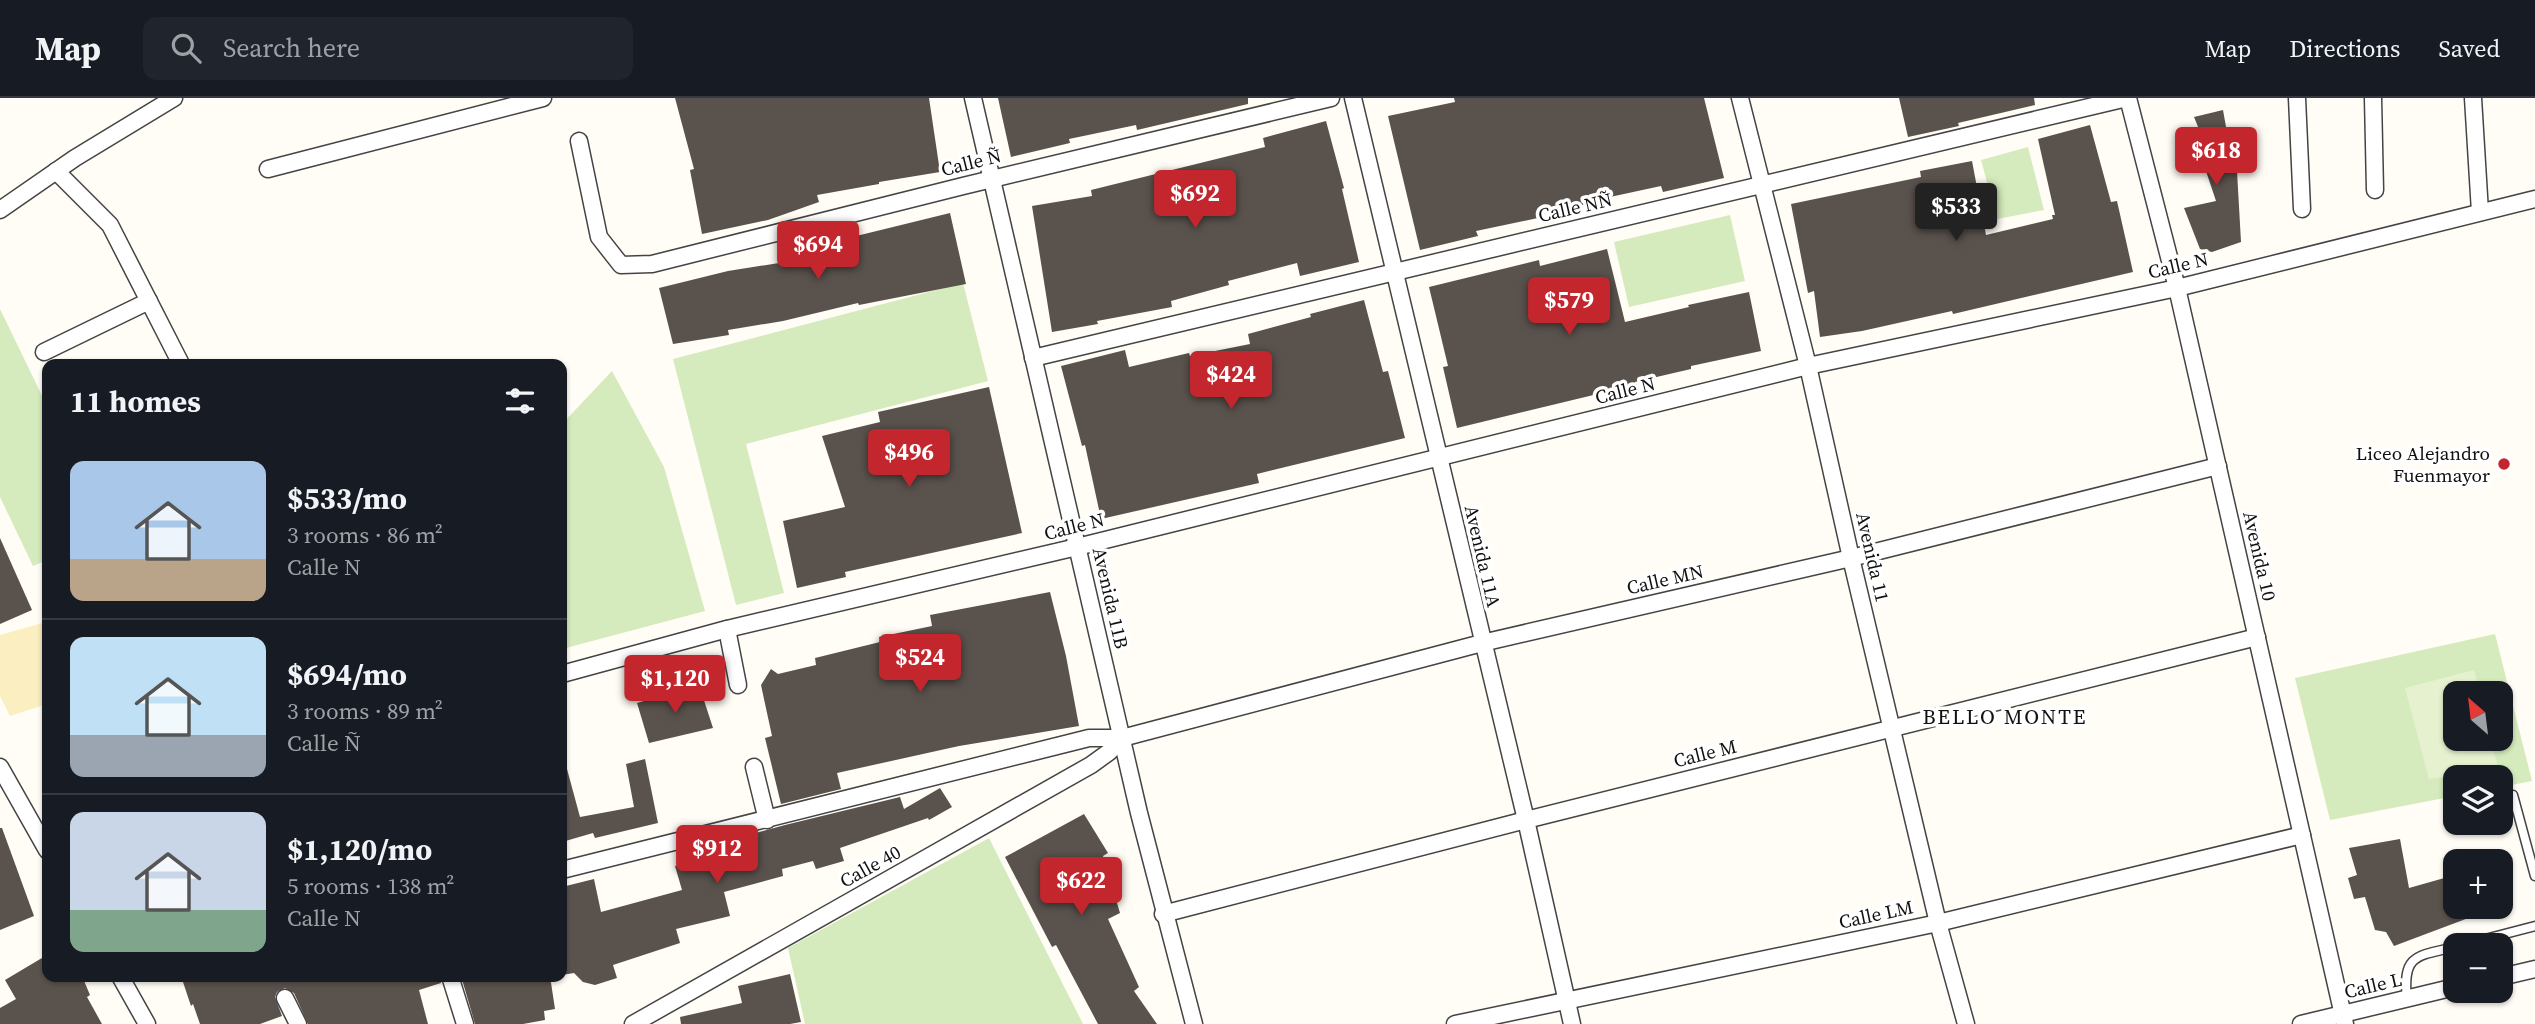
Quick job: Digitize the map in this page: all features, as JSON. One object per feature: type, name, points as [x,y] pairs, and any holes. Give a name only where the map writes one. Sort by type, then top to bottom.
[{"type":"street","points":[[0,210],[56,171],[174,98]]},
{"type":"street","points":[[268,169],[543,98]]},
{"type":"street","name":"Avenida 11B","points":[[973,98],[1163,914],[1194,1024]]},
{"type":"street","name":"Calle Ñ","points":[[579,141],[599,237],[621,265],[652,264],[1331,98]]},
{"type":"street","name":"Avenida 11A","points":[[1353,98],[1526,820],[1572,1024]]},
{"type":"street","name":"Avenida 11","points":[[1740,98],[1808,366],[1938,923],[1966,1024]]},
{"type":"street","name":"Calle NÑ","points":[[1033,358],[2127,98]]},
{"type":"street","name":"Avenida 10","points":[[2127,98],[2177,288],[2344,1019]]},
{"type":"street","points":[[2297,98],[2302,209]]},
{"type":"street","points":[[2373,98],[2375,190]]},
{"type":"street","points":[[2473,98],[2480,212]]},
{"type":"street","points":[[56,171],[110,225],[178,359]]},
{"type":"street","name":"Calle N","points":[[567,673],[726,629],[1077,547],[1808,366],[2177,288],[2535,199]]},
{"type":"street","points":[[44,352],[149,301]]},
{"type":"street","name":"Calle MN","points":[[1122,738],[1482,643],[1851,558],[2218,466]]},
{"type":"street","points":[[726,629],[738,685]]},
{"type":"street","name":"Calle M","points":[[1163,914],[2257,637]]},
{"type":"street","points":[[567,869],[1088,738],[1122,738]]},
{"type":"street","name":"Calle 40","points":[[633,1024],[1091,765],[1122,738]]},
{"type":"street","points":[[0,767],[42,841]]},
{"type":"street","points":[[754,767],[767,820]]},
{"type":"street","name":"Calle LM","points":[[1455,1024],[1938,923],[2302,835]]},
{"type":"street","points":[[2513,974],[2535,969]]},
{"type":"street","points":[[123,982],[147,1024]]},
{"type":"street","points":[[452,982],[465,1024]]},
{"type":"street","name":"Calle L","points":[[2301,1024],[2344,1019],[2443,991]]},
{"type":"street","points":[[285,998],[298,1024]]},
{"type":"lane","points":[[2513,795],[2535,876]]},
{"type":"lane","points":[[2508,933],[2535,926]]},
{"type":"lane","points":[[2407,999],[2406,969],[2421,955],[2443,950]]},
{"type":"green space","points":[[2028,147],[2044,210],[1997,219],[1981,160]]},
{"type":"green space","points":[[1730,215],[1745,281],[1629,307],[1614,242]]},
{"type":"green space","points":[[963,283],[988,381],[746,444],[784,593],[736,605],[673,359]]},
{"type":"green space","points":[[0,309],[42,396],[42,562],[33,566],[0,497]]},
{"type":"green space","points":[[612,371],[664,467],[705,611],[567,648],[567,419]]},
{"type":"green space","points":[[2495,634],[2507,681],[2443,681],[2443,751],[2513,751],[2513,706],[2532,781],[2513,785],[2513,765],[2443,765],[2443,798],[2330,820],[2295,678]]},
{"type":"green space","points":[[2474,670],[2477,681],[2443,681],[2443,751],[2494,751],[2497,765],[2443,765],[2443,777],[2429,779],[2405,688]]},
{"type":"green space","points":[[989,838],[1083,1024],[805,1024],[788,948]]},
{"type":"sand","points":[[42,623],[42,706],[10,716],[0,696],[0,635]]},
{"type":"building","points":[[675,98],[929,98],[940,172],[817,195],[819,202],[768,220],[702,234],[690,170],[694,169]]},
{"type":"building","points":[[998,98],[1248,98],[1248,104],[1137,130],[1136,125],[1069,139],[1070,143],[1011,157]]},
{"type":"building","points":[[1454,98],[1704,98],[1724,178],[1663,192],[1661,186],[1596,200],[1597,202],[1538,215],[1538,218],[1476,231],[1478,236],[1420,250],[1388,116],[1455,102]]},
{"type":"building","points":[[1899,98],[2034,98],[2035,105],[1908,137]]},
{"type":"building","points":[[2223,110],[2234,172],[2237,171],[2241,242],[2212,252],[2200,249],[2184,208],[2216,201],[2205,168],[2189,159],[2187,146],[2203,139],[2194,117]]},
{"type":"building","points":[[1326,121],[1344,188],[1342,189],[1359,262],[1300,276],[1297,263],[1228,281],[1229,285],[1171,301],[1172,307],[1052,332],[1032,206],[1092,196],[1091,190],[1265,147],[1263,138]]},
{"type":"building","points":[[2090,125],[2111,202],[2117,201],[2133,272],[1953,314],[1952,311],[1862,331],[1820,337],[1814,291],[1808,293],[1791,204],[1921,177],[1920,171],[1972,161],[1986,235],[2053,219],[2052,215],[2055,215],[2038,139]]},
{"type":"building","points":[[950,213],[966,284],[859,305],[858,303],[783,321],[728,330],[729,335],[673,344],[659,288],[728,271],[785,262],[842,246],[840,240]]},
{"type":"building","points":[[1607,249],[1625,322],[1749,292],[1761,351],[1691,366],[1691,369],[1635,382],[1635,385],[1457,428],[1443,367],[1448,366],[1429,287],[1539,260],[1540,266]]},
{"type":"building","points":[[1364,300],[1383,372],[1388,371],[1405,438],[1257,474],[1259,483],[1101,519],[1085,445],[1082,446],[1061,366],[1125,350],[1129,367],[1189,353],[1190,356],[1250,344],[1248,334]]},
{"type":"building","points":[[989,387],[1022,533],[845,572],[846,577],[797,588],[783,521],[845,507],[822,436],[880,422],[878,412]]},
{"type":"building","points":[[0,538],[32,610],[0,624]]},
{"type":"building","points":[[1050,592],[1066,656],[1079,726],[959,746],[837,773],[841,789],[781,804],[765,738],[772,736],[761,685],[771,669],[778,674],[816,665],[815,658],[880,642],[879,637],[932,626],[930,615]]},
{"type":"building","points":[[699,685],[713,728],[649,743],[637,703]]},
{"type":"building","points":[[645,759],[658,823],[595,838],[593,833],[567,841],[567,769],[580,817],[634,807],[626,764]]},
{"type":"building","points":[[940,788],[952,807],[929,820],[928,818],[840,848],[844,861],[816,869],[813,861],[782,869],[783,876],[724,892],[730,916],[676,929],[680,943],[613,965],[617,978],[595,985],[583,982],[574,973],[567,974],[567,886],[594,879],[601,912],[682,890],[675,866],[723,851],[720,843],[900,797],[904,809]]},
{"type":"building","points":[[1084,814],[1108,853],[1103,856],[1120,913],[1108,919],[1139,987],[1134,991],[1157,1024],[1098,1024],[1056,945],[1052,947],[1005,857]]},
{"type":"building","points":[[0,828],[34,916],[0,930]]},
{"type":"building","points":[[2400,839],[2409,888],[2443,878],[2443,919],[2466,919],[2394,946],[2386,932],[2375,930],[2365,897],[2354,899],[2348,878],[2357,875],[2349,848]]},
{"type":"building","points":[[42,958],[42,982],[85,982],[90,995],[87,997],[102,1024],[0,1024],[0,1008],[16,999],[5,980]]},
{"type":"building","points":[[790,974],[801,1022],[681,1024],[680,1017],[742,1003],[738,986]]},
{"type":"building","points":[[183,982],[441,983],[419,990],[428,1024],[308,1024],[294,993],[285,988],[277,992],[275,997],[282,1016],[260,1024],[200,1024],[193,1004],[191,1006]]},
{"type":"building","points":[[463,982],[551,982],[555,1009],[544,1011],[545,1020],[523,1024],[475,1024]]},
{"type":"place","name":"Liceo Alejandro Fuenmayor","points":[[2504,464]]},
{"type":"district","name":"BELLO MONTE","points":[[2005,716]]}]
